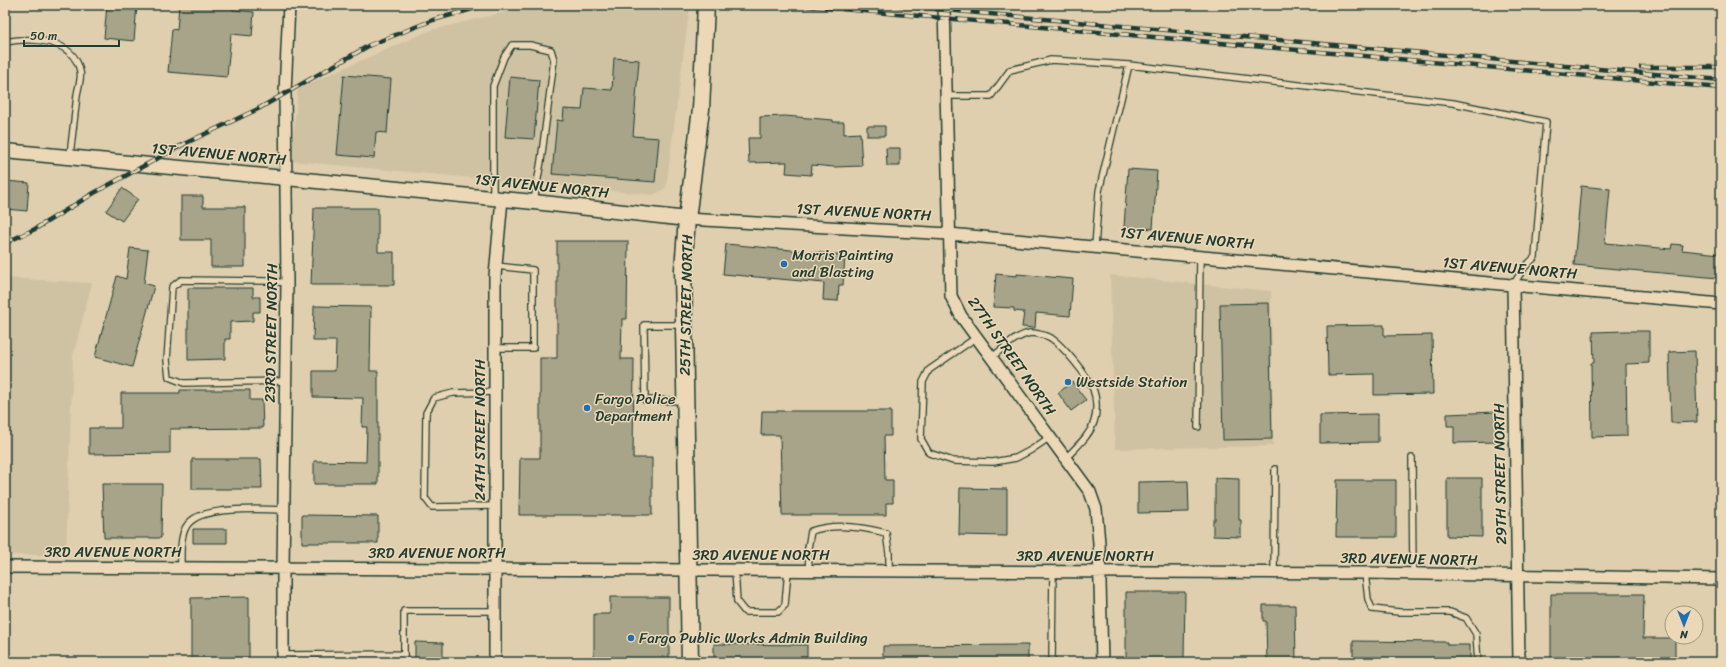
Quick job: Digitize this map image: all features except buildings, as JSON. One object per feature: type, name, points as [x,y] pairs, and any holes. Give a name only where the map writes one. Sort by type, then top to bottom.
[{"type":"main road","name":"25TH STREET NORTH","points":[[690,662],[684,269],[687,219],[701,109],[706,13]]},
{"type":"street","name":"23RD STREET NORTH","points":[[283,658],[287,283],[285,94],[289,5]]},
{"type":"street","name":"27TH STREET NORTH","points":[[944,5],[945,96],[952,296],[962,316],[1090,492],[1096,509],[1100,571],[1102,662]]},
{"type":"street","name":"1ST AVENUE NORTH","points":[[5,151],[70,156],[174,168],[287,177],[687,219],[950,234],[1721,304]]},
{"type":"street","name":"24TH STREET NORTH","points":[[496,662],[495,348],[498,199]]},
{"type":"street","name":"29TH STREET NORTH","points":[[1513,285],[1516,575],[1519,662]]},
{"type":"street","name":"3RD AVENUE NORTH","points":[[5,567],[1274,572],[1516,575],[1721,580]]},
{"type":"lane","points":[[5,42],[21,39],[44,41],[66,48],[75,57],[81,72],[70,156]]},
{"type":"lane","points":[[498,199],[493,86],[504,57],[512,45],[530,45],[551,50],[554,60],[541,161],[534,202]]},
{"type":"lane","points":[[945,96],[990,96],[1010,70],[1052,60],[1129,65],[1453,102],[1546,122],[1535,257],[1524,268],[1513,285]]},
{"type":"lane","points":[[1095,247],[1099,191],[1129,65]]},
{"type":"lane","points":[[1198,428],[1200,256]]},
{"type":"lane","points":[[495,348],[533,348],[533,270],[496,266]]},
{"type":"lane","points":[[286,381],[184,383],[169,377],[167,360],[172,287],[182,280],[271,281],[287,283]]},
{"type":"lane","points":[[684,325],[644,325],[645,400],[686,401]]},
{"type":"lane","points":[[992,357],[1016,338],[1031,333],[1050,337],[1065,350],[1078,366],[1093,389],[1096,409],[1094,423],[1088,435],[1066,458]]},
{"type":"lane","points":[[977,337],[929,370],[923,382],[921,439],[929,453],[952,461],[992,462],[1016,458],[1050,437]]},
{"type":"lane","points":[[496,392],[453,393],[434,398],[426,413],[425,498],[432,507],[496,506]]},
{"type":"lane","points":[[1412,458],[1413,574]]},
{"type":"lane","points":[[1274,572],[1275,469]]},
{"type":"lane","points":[[181,567],[181,538],[190,521],[206,513],[259,509],[284,510]]},
{"type":"lane","points":[[809,570],[808,548],[811,531],[822,527],[869,529],[886,533],[889,553],[889,570]]},
{"type":"lane","points":[[735,570],[737,602],[745,612],[778,612],[786,605],[788,570]]},
{"type":"lane","points":[[1052,662],[1053,571]]},
{"type":"lane","points":[[1366,573],[1368,599],[1372,609],[1399,612],[1450,612],[1466,618],[1476,634],[1478,662]]},
{"type":"lane","points":[[404,662],[404,611],[496,611]]},
{"type":"lane","points":[[283,658],[404,654]]},
{"type":"shaded area","points":[[533,5],[690,5],[666,188],[654,195],[291,161],[298,88],[431,30]]},
{"type":"shaded area","points":[[1110,275],[1271,291],[1273,446],[1115,449]]},
{"type":"shaded area","points":[[8,278],[92,283],[73,356],[66,555],[5,555],[5,293]]},
{"type":"railway","points":[[5,243],[35,229],[94,193],[186,143],[258,109],[370,45],[433,20],[487,5]]},
{"type":"railway","points":[[797,5],[1721,88]]},
{"type":"railway","points":[[890,5],[1721,80]]},
{"type":"railway","points":[[1641,67],[1721,67]]},
{"type":"place","name":"Morris Painting and Blasting","points":[[784,264]]},
{"type":"place","name":"Westside Station","points":[[1068,382]]},
{"type":"place","name":"Fargo Police Department","points":[[587,408]]},
{"type":"place","name":"Fargo Public Works Admin Building","points":[[631,638]]}]
